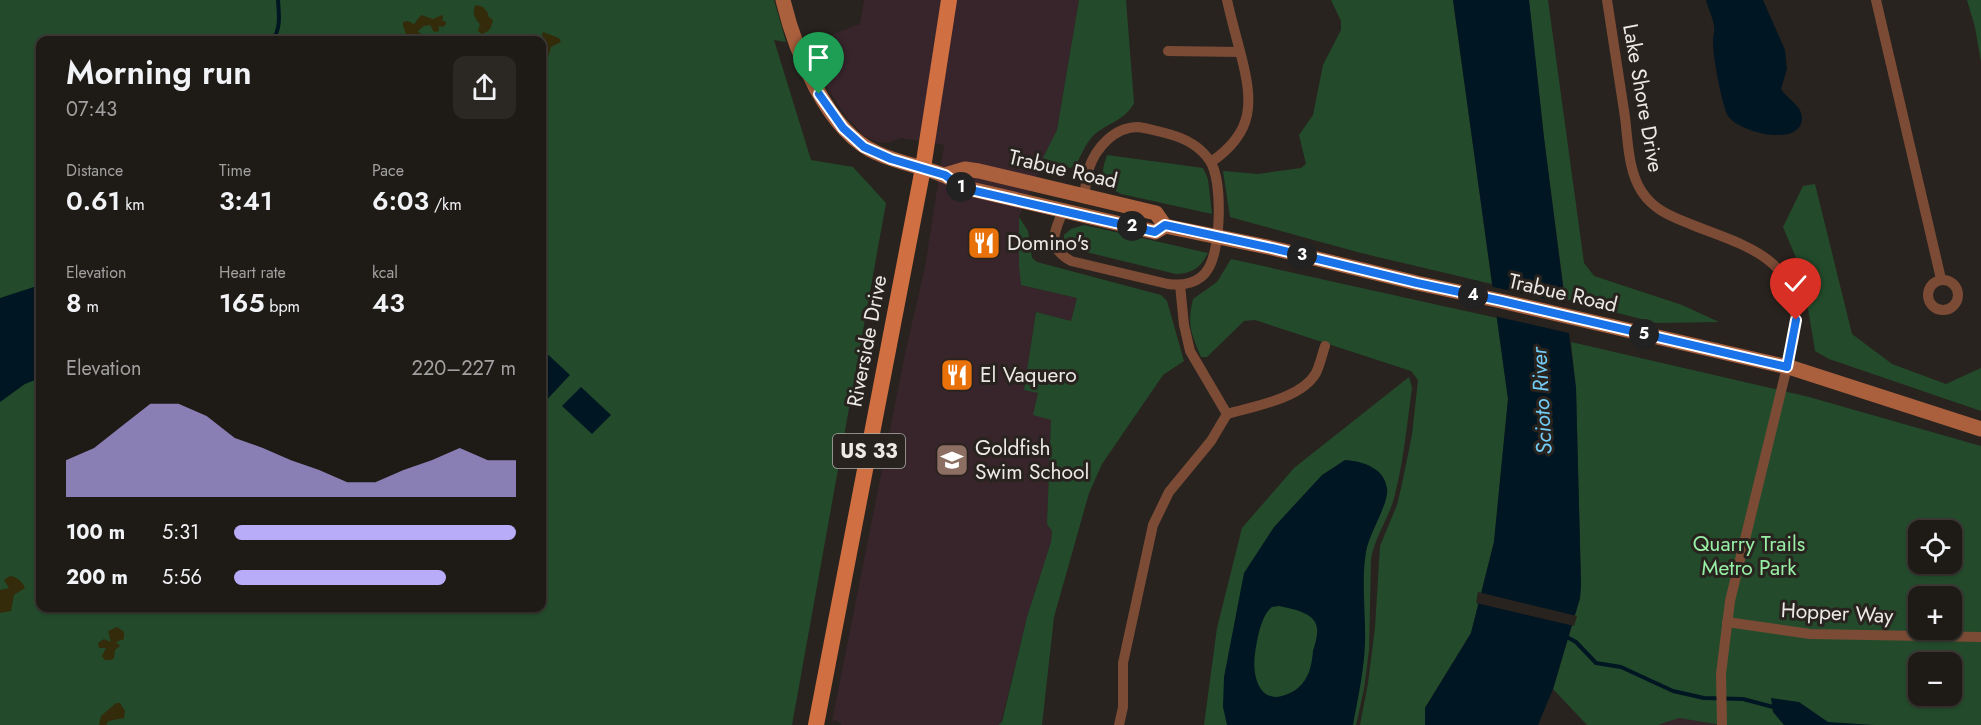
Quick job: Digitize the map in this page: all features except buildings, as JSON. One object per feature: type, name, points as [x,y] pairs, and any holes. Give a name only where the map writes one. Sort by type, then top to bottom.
[{"type":"main road","name":"Trabue Road","points":[[783,0],[787,17],[819,94],[843,128],[864,147],[891,159],[945,175],[962,188],[1155,232],[1165,225]]},
{"type":"main road","name":"Riverside Drive","points":[[816,725],[923,168],[949,0]]},
{"type":"main road","name":"Trabue Road","points":[[945,175],[965,169],[979,171],[1156,213],[1165,225],[1787,367],[1981,429]]},
{"type":"street","points":[[1211,162],[1221,155],[1242,132],[1250,101],[1227,0]]},
{"type":"street","name":"Lake Shore Drive","points":[[1607,0],[1632,165],[1638,184],[1648,199],[1662,212],[1748,247],[1772,262],[1784,276],[1792,293],[1796,311],[1794,338],[1730,601],[1721,674],[1722,723]]},
{"type":"street","points":[[1876,0],[1941,279]]},
{"type":"street","points":[[1168,51],[1240,52]]},
{"type":"street","points":[[1063,211],[1053,235],[1055,246],[1061,256],[1071,261],[1180,285],[1196,280],[1208,269],[1214,253],[1220,192],[1211,162],[1189,142],[1176,135],[1139,127],[1117,132],[1100,146],[1088,170],[1084,196]]},
{"type":"street","points":[[1180,285],[1184,325],[1190,351],[1227,414]]},
{"type":"street","points":[[1119,725],[1123,707],[1123,663],[1154,525],[1169,492],[1211,441],[1227,414],[1298,391],[1308,384],[1317,372],[1325,346]]},
{"type":"street","name":"Hopper Way","points":[[1727,622],[1809,634],[1981,637]]},
{"type":"shaded area","points":[[864,0],[1079,0],[1057,130],[1019,217],[1021,285],[1077,298],[1071,321],[1036,312],[1024,389],[1038,393],[1051,420],[1047,523],[1052,531],[1051,542],[1027,617],[1001,722],[998,725],[841,725],[835,720],[832,721],[906,349],[925,267],[944,145],[901,138],[888,143],[877,142],[863,135],[844,114],[822,80],[806,45],[860,24]]},
{"type":"shaded area","points":[[1679,718],[1720,725],[1658,725]]},
{"type":"green space","points":[[0,0],[774,0],[786,42],[774,40],[811,160],[853,167],[886,203],[792,725],[0,725]]},
{"type":"green space","points":[[1079,0],[1126,0],[1134,103],[1126,114],[1093,136],[1085,146],[1076,165],[1070,168],[1043,158],[1057,130]]},
{"type":"green space","points":[[1331,0],[1453,0],[1492,284],[1361,253],[1230,217],[1223,171],[1258,174],[1301,168],[1306,164],[1299,135],[1313,115],[1323,65],[1341,30],[1341,21]]},
{"type":"green space","points":[[1529,0],[1548,0],[1584,263],[1594,276],[1682,305],[1719,322],[1656,323],[1565,299]]},
{"type":"green space","points":[[1967,0],[1981,0],[1981,62],[1975,27]]},
{"type":"green space","points":[[1107,155],[1203,168],[1208,179],[1212,214],[1121,194],[1109,186],[1104,178],[1103,168]]},
{"type":"green space","points":[[1815,184],[1852,334],[1892,364],[1946,384],[1981,368],[1981,411],[1829,359],[1815,351],[1802,272],[1783,227],[1803,186]]},
{"type":"green space","points":[[1019,217],[1028,231],[1032,258],[1037,262],[1161,295],[1167,301],[1184,361],[1163,375],[1102,464],[1089,493],[1054,617],[1042,725],[998,725],[1002,722],[1027,617],[1051,542],[1052,531],[1047,524],[1051,420],[1033,415],[1038,393],[1024,390],[1036,312],[1071,321],[1077,298],[1021,285]]},
{"type":"green space","points":[[1084,225],[1208,253],[1195,269],[1176,274],[1074,249],[1064,239],[1064,235],[1071,229]]},
{"type":"green space","points":[[1231,259],[1497,318],[1508,399],[1494,542],[1471,633],[1425,708],[1425,725],[1360,725],[1375,628],[1380,546],[1397,505],[1402,484],[1412,435],[1418,380],[1411,371],[1255,320],[1244,321],[1207,357],[1201,357],[1191,329],[1190,316],[1193,299],[1217,282]]},
{"type":"green space","name":"Quarry Trails Metro Park","points":[[1571,342],[1809,397],[1981,446],[1981,725],[1721,725],[1679,718],[1658,725],[1587,725],[1553,689],[1580,598],[1576,388]]},
{"type":"green space","points":[[1409,377],[1412,388],[1398,481],[1393,502],[1376,541],[1371,559],[1369,650],[1356,725],[1204,725],[1217,628],[1242,528],[1294,468]]},
{"type":"sand","points":[[476,5],[483,7],[493,20],[489,30],[482,34],[478,31],[480,24],[474,15]]},
{"type":"sand","points":[[421,15],[433,19],[442,15],[442,20],[446,22],[443,27],[439,26],[439,31],[434,32],[430,25],[418,31],[425,36],[407,36],[403,22],[408,21],[414,24]]},
{"type":"sand","points":[[543,32],[559,38],[561,42],[551,47],[546,59],[546,36],[542,34]]},
{"type":"sand","points":[[10,576],[19,580],[25,588],[14,595],[11,611],[0,613],[0,590],[9,588],[4,580]]},
{"type":"sand","points":[[117,627],[124,632],[124,639],[116,642],[120,646],[115,650],[114,658],[105,660],[102,656],[106,648],[99,648],[98,643],[104,639],[111,642],[108,631]]},
{"type":"sand","points":[[116,703],[120,703],[125,711],[124,718],[109,721],[106,724],[108,725],[99,725],[101,716]]},
{"type":"water","name":"Scioto River","points":[[1453,0],[1529,0],[1576,388],[1580,598],[1553,689],[1538,725],[1425,725],[1425,708],[1471,633],[1494,542],[1508,399]]},
{"type":"water","points":[[1706,0],[1763,0],[1785,50],[1787,69],[1781,89],[1802,114],[1799,128],[1791,133],[1780,135],[1755,132],[1734,122],[1728,116],[1718,79],[1713,47],[1713,20]]},
{"type":"water","points":[[36,286],[36,380],[25,384],[0,402],[0,298]]},
{"type":"water","points":[[546,353],[570,375],[546,401]]},
{"type":"water","points":[[581,387],[611,415],[592,434],[562,406]]},
{"type":"water","points":[[1345,460],[1359,462],[1372,467],[1382,475],[1387,488],[1385,501],[1366,552],[1364,653],[1353,725],[1227,725],[1223,707],[1224,677],[1244,573],[1274,527],[1322,475]],"holes":[[[1279,606],[1308,615],[1315,623],[1317,634],[1308,675],[1292,692],[1276,697],[1268,695],[1259,685],[1254,662],[1260,628],[1265,616],[1272,607]]]},
{"type":"water","points":[[1771,698],[1799,702],[1828,722],[1874,725],[1784,725],[1773,712]]},
{"type":"pier","points":[[1489,286],[1569,304],[1573,334],[1494,316]]},
{"type":"pier","points":[[1478,592],[1577,616],[1574,626],[1476,603]]},
{"type":"waterway","points":[[275,36],[279,16],[278,0]]},
{"type":"waterway","points":[[1565,636],[1576,642],[1596,663],[1621,667],[1673,691],[1704,698],[1743,699],[1777,708]]},
{"type":"place","name":"Domino's","points":[[984,243]]},
{"type":"place","name":"El Vaquero","points":[[957,375]]},
{"type":"place","name":"Goldfish Swim School","points":[[952,460]]},
{"type":"route","points":[[819,94],[843,128],[864,147],[891,159],[945,175],[962,188],[1155,232],[1165,225],[1272,248],[1787,367],[1796,320]]}]
